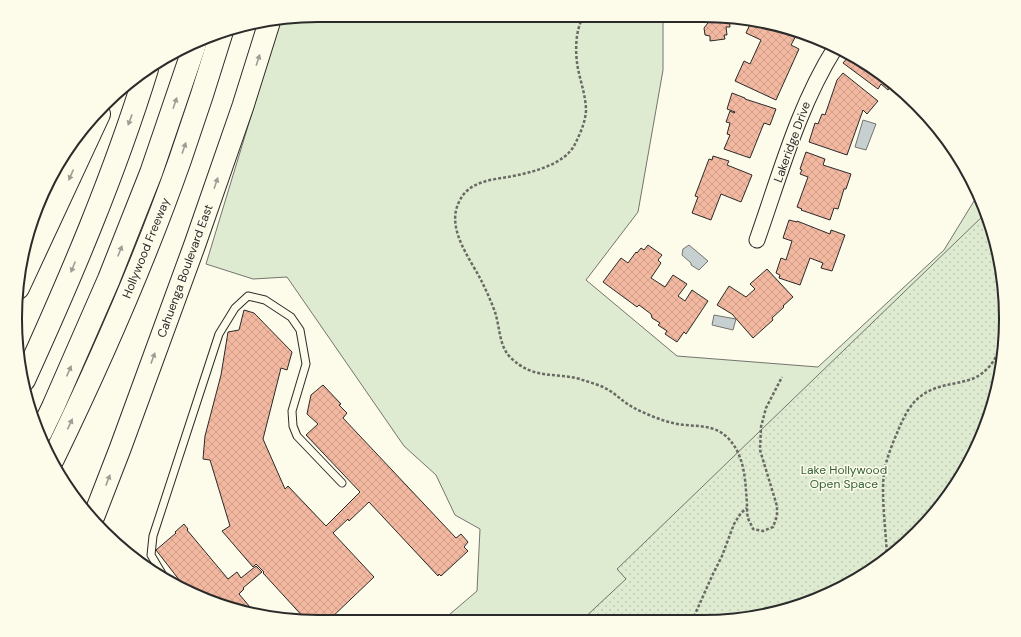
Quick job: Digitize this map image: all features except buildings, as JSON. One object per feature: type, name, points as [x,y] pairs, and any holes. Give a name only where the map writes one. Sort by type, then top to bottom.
[{"type":"highway","name":"Hollywood Freeway","points":[[55,454],[102,353],[154,227],[182,154],[219,39]]},
{"type":"highway","points":[[43,427],[109,279],[146,187],[192,51]]},
{"type":"highway","points":[[27,372],[72,272],[98,205],[143,80]]},
{"type":"highway","points":[[27,269],[93,126]]},
{"type":"main road","name":"Cahuenga Boulevard East","points":[[95,513],[197,237],[243,106],[268,27]]},
{"type":"street","name":"Lakeridge Drive","points":[[757,240],[801,115],[817,80],[833,53]]},
{"type":"lane","points":[[159,568],[151,555],[153,536],[219,334],[235,308],[248,296],[265,300],[291,317],[300,330],[306,364],[292,411],[293,426],[297,436],[342,483]]},
{"type":"path","points":[[580,22],[578,25],[576,40],[578,68],[586,110],[583,126],[574,146],[559,161],[510,177],[483,181],[466,191],[459,200],[455,212],[455,223],[459,236],[495,311],[504,348],[510,357],[521,366],[536,374],[567,376],[578,379],[605,388],[634,408],[662,420],[675,424],[708,427],[719,431],[736,449],[743,465],[746,479],[748,518],[753,528],[763,532],[773,527],[777,516],[777,506],[760,450],[761,427],[766,408],[782,377]]},
{"type":"path","points":[[887,551],[883,487],[884,471],[894,438],[903,419],[911,406],[926,393],[946,384],[971,379],[981,374],[991,365],[996,358]]},
{"type":"path","points":[[695,615],[722,556],[734,524],[741,513],[747,508]]},
{"type":"green space","points":[[318,22],[663,22],[663,70],[638,212],[586,280],[677,356],[818,367],[944,250],[974,201],[986,231],[842,580],[816,592],[779,605],[741,612],[702,615],[449,615],[477,591],[480,529],[455,515],[436,475],[404,446],[287,277],[253,279],[206,264],[279,25]]},
{"type":"green space","name":"Lake Hollywood Open Space","points":[[981,218],[989,242],[993,261],[999,318],[996,357],[989,395],[976,432],[959,467],[938,499],[912,528],[883,554],[851,575],[834,584],[779,605],[741,612],[702,615],[587,615],[626,579],[617,569]]},
{"type":"shaded area","points":[[863,120],[876,124],[866,150],[855,147]]},
{"type":"shaded area","points":[[689,245],[708,261],[699,270],[691,265],[691,263],[682,255],[683,249]]},
{"type":"shaded area","points":[[714,315],[736,319],[733,330],[712,325]]}]
